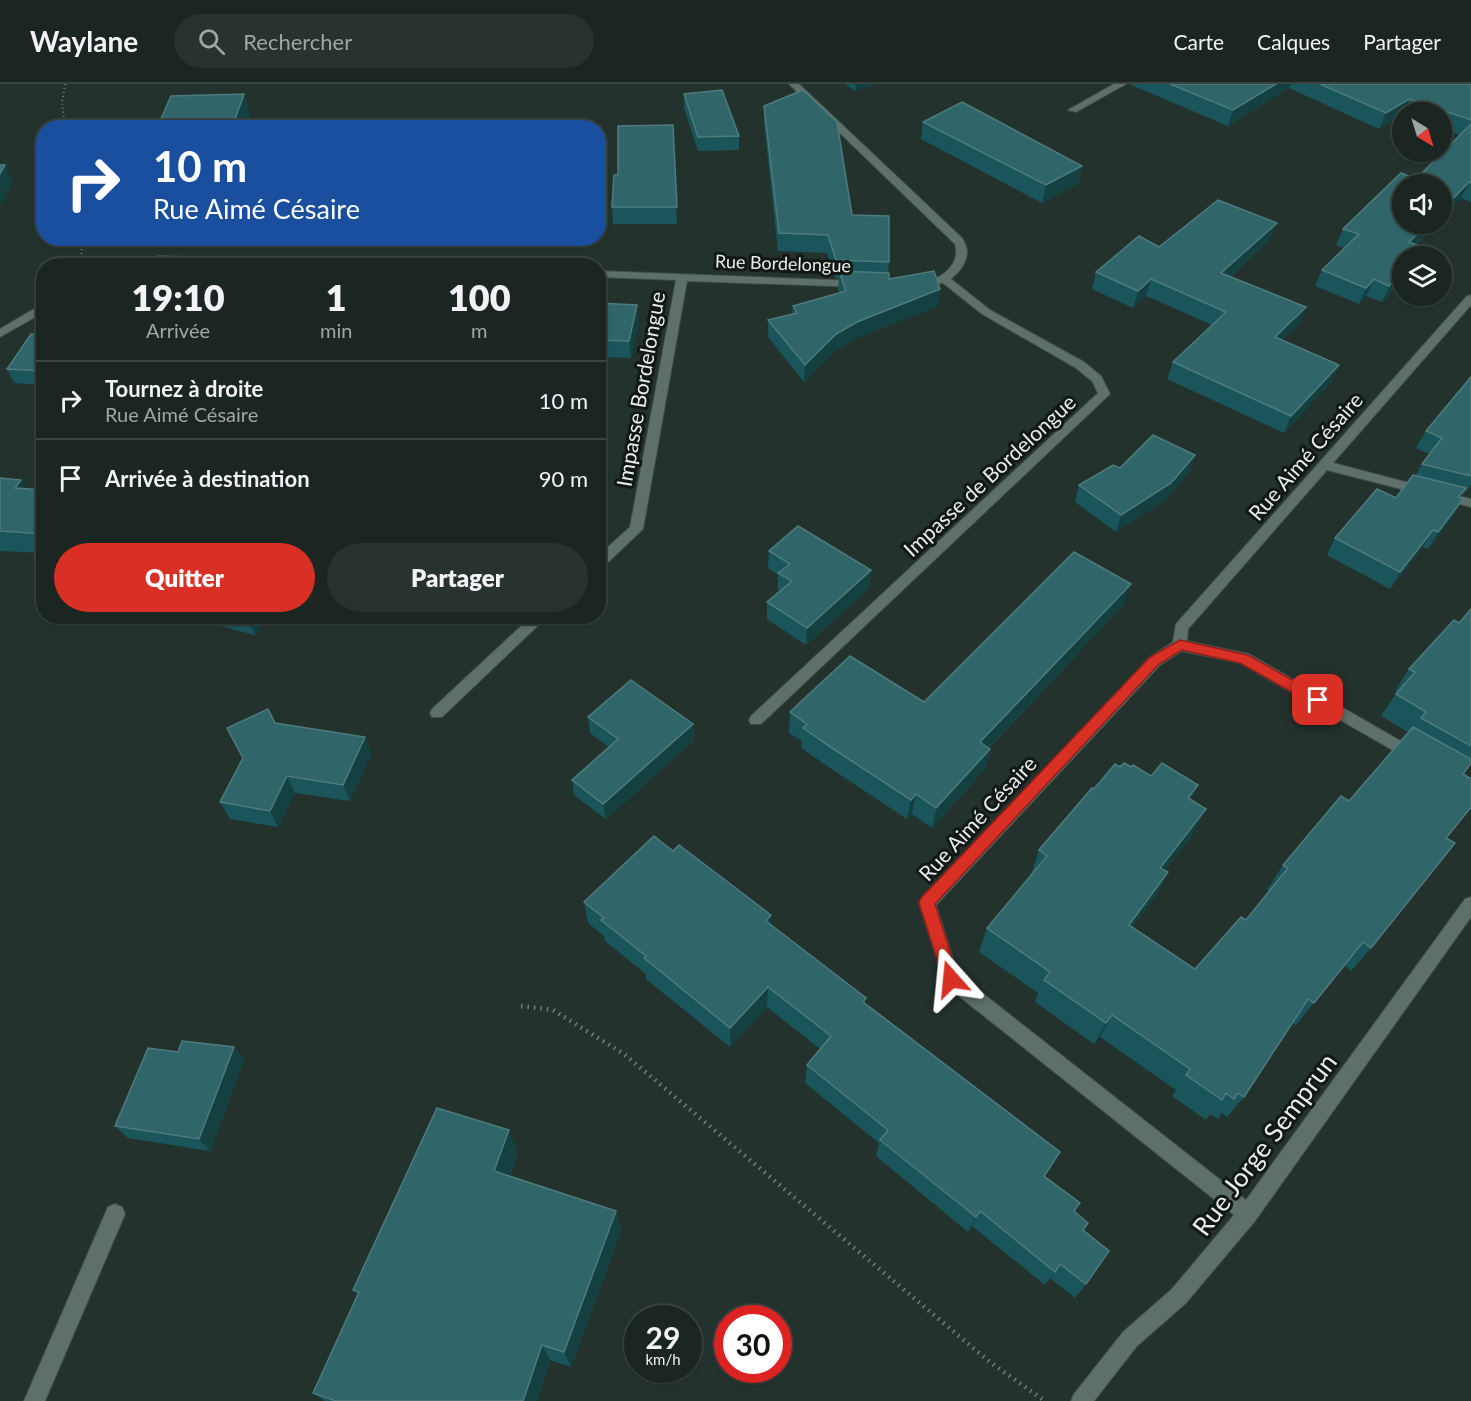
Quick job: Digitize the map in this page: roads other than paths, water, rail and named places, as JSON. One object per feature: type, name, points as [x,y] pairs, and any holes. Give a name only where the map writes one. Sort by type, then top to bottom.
[{"type":"street","points":[[794,84],[945,226],[961,244],[961,258],[945,279],[922,286]]},
{"type":"street","points":[[1073,110],[1121,84]]},
{"type":"street","name":"Rue Bordelongue","points":[[606,274],[874,284]]},
{"type":"street","name":"Impasse Bordelongue","points":[[606,557],[636,529],[682,278]]},
{"type":"street","name":"Impasse de Bordelongue","points":[[756,720],[1104,394],[1097,379],[1080,365],[986,312],[945,279]]},
{"type":"street","name":"Rue Aimé Césaire","points":[[1248,1214],[951,979],[927,903],[1155,661],[1180,645],[1181,627],[1471,298]]},
{"type":"street","points":[[0,334],[36,311]]},
{"type":"street","points":[[1326,465],[1471,503]]},
{"type":"street","points":[[437,713],[532,624]]},
{"type":"street","points":[[1180,645],[1244,658],[1431,765]]},
{"type":"street","name":"Rue Jorge Semprun","points":[[1081,1401],[1130,1339],[1179,1296],[1248,1214],[1471,904]]},
{"type":"street","points":[[34,1401],[115,1214]]}]
